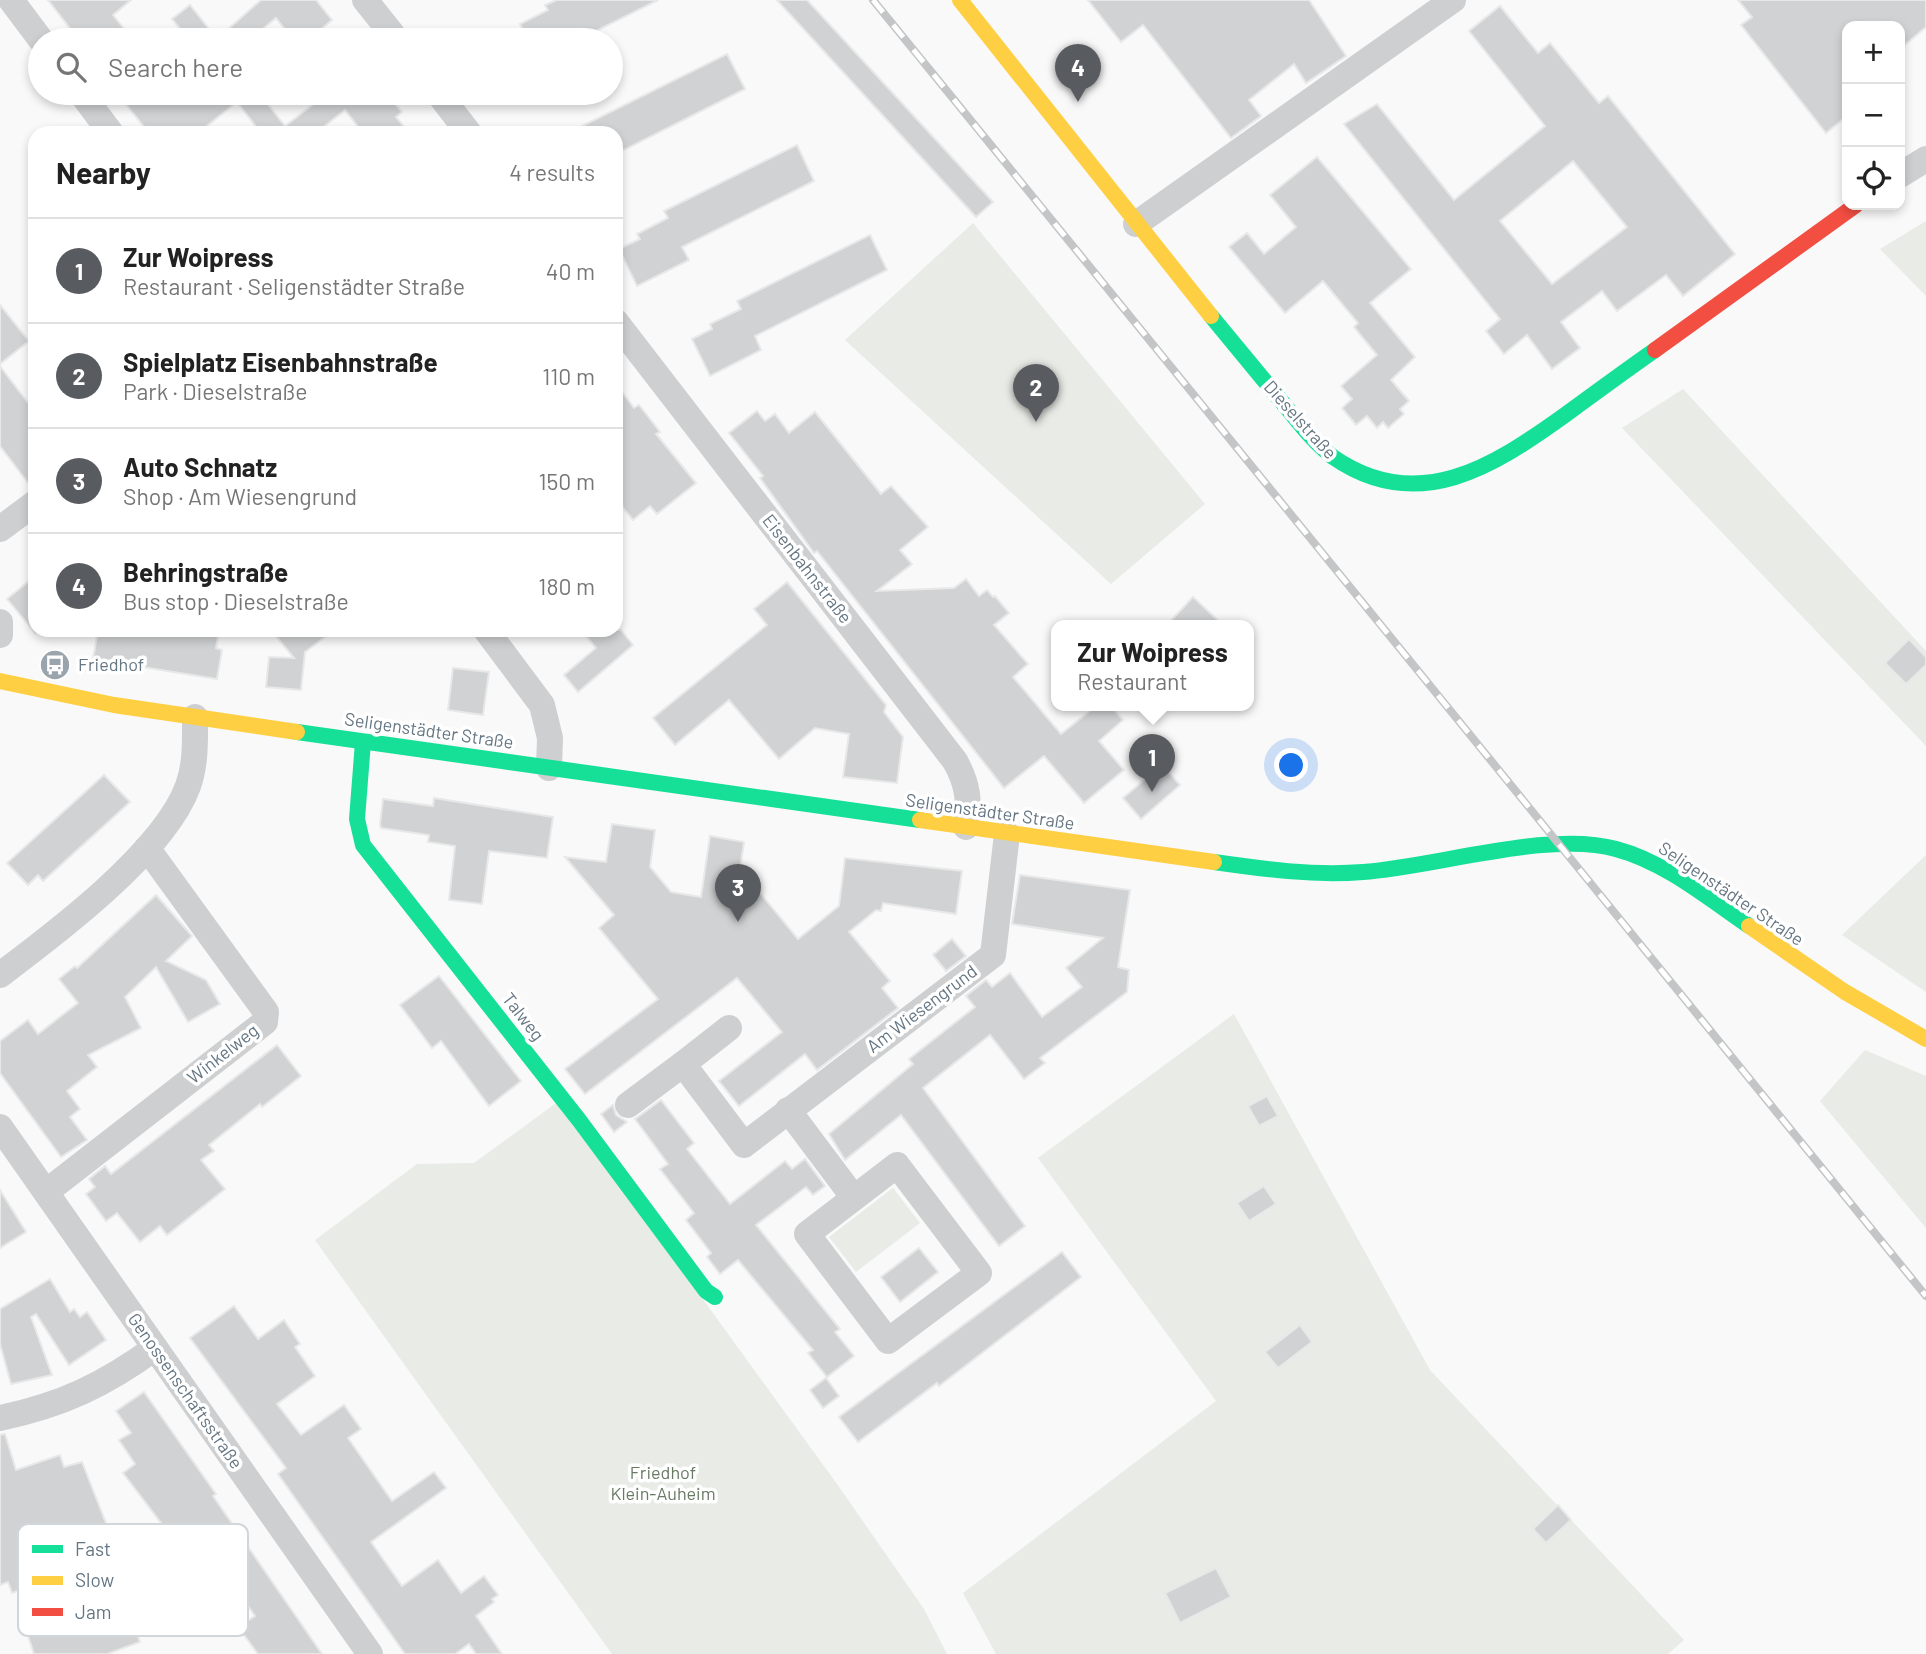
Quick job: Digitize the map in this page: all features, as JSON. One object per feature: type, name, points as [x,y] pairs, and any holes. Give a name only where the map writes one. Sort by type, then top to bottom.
[{"type":"main road","name":"Dieselstraße","points":[[960,0],[1136,225],[1323,450],[1359,472],[1391,482],[1420,485],[1465,477],[1509,455],[1849,210]]},
{"type":"main road","name":"Seligenstädter Straße","points":[[0,681],[114,705],[1278,871],[1321,873],[1405,866],[1558,844],[1592,844],[1618,849],[1672,874],[1833,984],[1926,1039]]},
{"type":"main road","name":"Talweg","points":[[363,742],[357,818],[363,845],[579,1121],[706,1291],[715,1297]]},
{"type":"street","points":[[11,0],[32,28]]},
{"type":"street","points":[[365,0],[387,28]]},
{"type":"street","points":[[1136,225],[1453,0]]},
{"type":"street","points":[[90,105],[106,126]]},
{"type":"street","points":[[447,105],[464,126]]},
{"type":"street","points":[[1905,172],[1926,159]]},
{"type":"street","name":"Eisenbahnstraße","points":[[623,331],[956,761],[970,803],[966,827]]},
{"type":"street","points":[[0,529],[28,508]]},
{"type":"street","points":[[0,622],[0,635]]},
{"type":"street","points":[[491,637],[542,705],[550,738],[549,768]]},
{"type":"street","points":[[0,975],[99,893],[147,848],[178,807],[188,785],[195,751],[195,717]]},
{"type":"street","name":"Am Wiesengrund","points":[[682,1064],[744,1145],[993,955],[1007,834]]},
{"type":"street","name":"Winkelweg","points":[[46,1192],[265,1022],[266,1012],[147,848]]},
{"type":"street","points":[[628,1105],[729,1028]]},
{"type":"street","points":[[788,1110],[854,1198]]},
{"type":"street","name":"Genossenschaftsstraße","points":[[0,1127],[370,1654]]},
{"type":"street","points":[[897,1165],[979,1273],[888,1342],[807,1234],[854,1198],[897,1165]]},
{"type":"street","points":[[0,1418],[75,1397],[94,1388],[155,1348]]},
{"type":"green space","points":[[1926,221],[1926,296],[1880,249]]},
{"type":"green space","points":[[973,223],[1205,504],[1111,584],[845,340]]},
{"type":"green space","points":[[1683,389],[1926,651],[1926,746],[1622,428]]},
{"type":"green space","points":[[1926,855],[1926,992],[1842,935]]},
{"type":"green space","points":[[1234,1014],[1430,1370],[1684,1640],[1668,1654],[996,1654],[963,1593],[1216,1401],[1038,1158]]},
{"type":"green space","points":[[1865,1050],[1926,1076],[1926,1228],[1820,1101]]},
{"type":"green space","name":"Friedhof Klein-Auheim","points":[[559,1101],[837,1484],[924,1609],[947,1654],[612,1654],[315,1240],[417,1164],[474,1163]]},
{"type":"green space","points":[[893,1188],[920,1223],[856,1272],[829,1237]]},
{"type":"building","points":[[48,0],[131,0],[113,15],[123,28],[70,28]]},
{"type":"building","points":[[261,0],[316,0],[332,20],[322,28],[284,28],[276,18],[264,28],[229,28]]},
{"type":"building","points":[[557,0],[658,0],[602,28],[522,28],[520,24],[548,10],[545,5]]},
{"type":"building","points":[[777,0],[807,0],[993,202],[976,217]]},
{"type":"building","points":[[1088,0],[1309,0],[1346,56],[1306,83],[1294,64],[1249,100],[1261,116],[1231,138],[1143,25],[1121,42]]},
{"type":"building","points":[[1738,0],[1926,0],[1926,27],[1905,45],[1905,21],[1842,21],[1842,120],[1826,133],[1741,25],[1752,17]]},
{"type":"building","points":[[190,5],[208,28],[179,28],[172,19]]},
{"type":"building","points":[[1500,6],[1538,53],[1550,43],[1599,103],[1608,96],[1735,254],[1683,296],[1666,275],[1617,311],[1602,291],[1561,322],[1580,348],[1552,369],[1527,335],[1504,354],[1486,331],[1500,319],[1344,124],[1377,104],[1454,200],[1545,126],[1469,31]],"holes":[[[1573,161],[1627,227],[1552,284],[1500,221]]]},
{"type":"building","points":[[727,54],[745,89],[623,150],[623,126],[582,126]]},
{"type":"building","points":[[127,105],[233,105],[207,126],[143,126]]},
{"type":"building","points":[[239,105],[268,105],[285,126],[256,126]]},
{"type":"building","points":[[312,105],[396,105],[402,112],[396,117],[403,126],[358,126],[345,110],[325,126],[285,126]]},
{"type":"building","points":[[797,145],[814,181],[682,247],[689,260],[637,286],[623,257],[623,247],[640,239],[637,234],[668,218],[664,211]]},
{"type":"building","points":[[1317,157],[1411,269],[1370,303],[1415,357],[1391,380],[1409,401],[1400,409],[1404,414],[1388,428],[1383,422],[1377,428],[1367,416],[1356,425],[1342,408],[1352,399],[1341,386],[1377,355],[1354,327],[1358,323],[1323,281],[1285,313],[1229,247],[1247,233],[1264,254],[1296,227],[1270,195]]},
{"type":"building","points":[[870,235],[887,270],[755,336],[761,350],[710,376],[692,339],[712,329],[710,324],[741,309],[737,301]]},
{"type":"building","points":[[0,305],[28,342],[0,364]]},
{"type":"building","points":[[0,366],[28,403],[28,483],[0,446]]},
{"type":"building","points":[[623,393],[634,408],[639,405],[660,432],[656,434],[696,483],[657,514],[650,506],[633,520],[623,508]]},
{"type":"building","points":[[757,411],[765,421],[775,414],[789,433],[815,412],[881,494],[891,486],[928,527],[900,550],[912,564],[877,591],[954,588],[966,579],[979,596],[987,590],[1009,613],[994,625],[1028,664],[1013,677],[1061,734],[1090,711],[1115,711],[1123,720],[1099,741],[1124,770],[1084,803],[1044,756],[1004,788],[817,551],[814,553],[760,478],[763,476],[729,433]]},
{"type":"building","points":[[28,582],[28,624],[7,599]]},
{"type":"building","points":[[787,582],[886,705],[884,712],[903,737],[897,783],[843,777],[849,734],[815,728],[779,759],[729,700],[675,745],[653,718],[767,625],[754,609]]},
{"type":"building","points":[[1193,597],[1218,620],[1172,620]]},
{"type":"building","points":[[623,632],[633,645],[578,692],[564,675],[596,648],[587,637],[623,637]]},
{"type":"building","points":[[97,637],[218,637],[216,648],[222,650],[217,679],[93,659]]},
{"type":"building","points":[[277,637],[325,637],[305,652],[301,690],[266,687],[269,657],[294,658]]},
{"type":"building","points":[[1909,639],[1926,657],[1926,665],[1906,684],[1885,663]]},
{"type":"building","points":[[453,668],[489,672],[483,715],[448,710]]},
{"type":"building","points":[[1162,765],[1180,785],[1141,819],[1123,798]]},
{"type":"building","points":[[104,775],[130,802],[43,881],[38,875],[28,885],[7,863]]},
{"type":"building","points":[[434,798],[553,817],[547,858],[489,851],[482,904],[449,900],[455,846],[428,842],[429,835],[381,828],[380,824],[383,799],[433,806]]},
{"type":"building","points":[[612,824],[655,830],[650,867],[671,892],[701,897],[710,836],[744,842],[740,869],[798,939],[839,906],[845,858],[962,871],[956,914],[883,903],[881,911],[876,910],[849,932],[890,981],[882,988],[898,1008],[817,1070],[805,1054],[739,1106],[719,1081],[782,1032],[737,978],[585,1094],[565,1069],[658,999],[599,928],[614,915],[565,857],[606,862]]},
{"type":"building","points":[[1020,875],[1130,890],[1118,967],[1129,970],[1127,992],[1040,1058],[1045,1063],[1024,1079],[990,1035],[923,1088],[1025,1226],[999,1246],[901,1115],[845,1160],[829,1134],[913,1064],[909,1059],[975,1007],[966,996],[986,980],[992,987],[1010,973],[1042,1017],[1082,987],[1066,968],[1103,938],[1012,924]]},
{"type":"building","points":[[156,895],[192,936],[166,961],[206,980],[220,1004],[188,1022],[156,967],[125,997],[141,1028],[88,1055],[97,1067],[67,1091],[80,1109],[70,1117],[87,1140],[61,1157],[0,1073],[0,1041],[28,1020],[38,1034],[78,1003],[59,979],[75,966],[77,968]]},
{"type":"building","points":[[952,939],[966,956],[946,971],[933,955]]},
{"type":"building","points":[[439,976],[521,1081],[489,1106],[441,1041],[432,1048],[400,1005]]},
{"type":"building","points":[[277,1045],[301,1076],[262,1107],[260,1104],[209,1145],[214,1151],[201,1160],[225,1189],[167,1235],[160,1226],[140,1242],[117,1213],[106,1221],[86,1194],[95,1187],[89,1179],[105,1166],[111,1174]]},
{"type":"building","points":[[1267,1096],[1278,1116],[1259,1126],[1248,1106]]},
{"type":"building","points":[[661,1100],[694,1143],[687,1149],[730,1204],[785,1161],[792,1169],[805,1159],[825,1186],[813,1195],[806,1187],[756,1225],[840,1329],[835,1332],[854,1356],[827,1377],[808,1353],[813,1350],[738,1260],[720,1274],[707,1257],[711,1253],[686,1220],[694,1213],[660,1169],[668,1164],[635,1119]]},
{"type":"building","points":[[613,1105],[616,1115],[627,1122],[614,1132],[601,1114]]},
{"type":"building","points":[[1264,1186],[1276,1204],[1249,1221],[1237,1203]]},
{"type":"building","points":[[0,1190],[26,1232],[0,1248]]},
{"type":"building","points":[[919,1248],[938,1272],[900,1302],[881,1277]]},
{"type":"building","points":[[1062,1252],[1081,1277],[939,1386],[937,1383],[858,1442],[839,1417]]},
{"type":"building","points":[[50,1279],[70,1312],[74,1309],[80,1317],[87,1312],[106,1340],[69,1365],[36,1314],[31,1317],[52,1375],[11,1384],[0,1344],[0,1309]]},
{"type":"building","points":[[234,1306],[258,1339],[284,1320],[300,1344],[295,1347],[315,1376],[277,1404],[301,1435],[344,1405],[361,1429],[348,1438],[392,1501],[434,1472],[446,1488],[371,1542],[402,1586],[438,1560],[461,1593],[484,1576],[498,1595],[492,1599],[494,1602],[476,1616],[502,1654],[476,1654],[469,1644],[455,1654],[405,1654],[278,1474],[286,1468],[190,1338]]},
{"type":"building","points":[[1300,1325],[1312,1342],[1278,1368],[1265,1352]]},
{"type":"building","points":[[826,1378],[839,1396],[823,1408],[810,1390]]},
{"type":"building","points":[[144,1392],[216,1494],[213,1496],[232,1524],[162,1524],[123,1473],[135,1464],[119,1440],[131,1433],[116,1411]]},
{"type":"building","points":[[5,1434],[16,1470],[60,1455],[64,1467],[82,1462],[106,1524],[18,1524],[18,1591],[12,1593],[8,1582],[0,1585],[0,1435]]},
{"type":"building","points":[[1558,1505],[1571,1520],[1546,1543],[1533,1529]]},
{"type":"building","points":[[248,1547],[322,1654],[258,1654],[245,1636],[248,1636],[248,1621],[255,1616],[248,1606]]},
{"type":"building","points":[[1216,1568],[1231,1597],[1180,1623],[1165,1593]]},
{"type":"building","points":[[28,1636],[138,1636],[140,1642],[107,1654],[34,1654]]},
{"type":"railway","points":[[873,0],[1926,1296]]},
{"type":"traffic: fast","points":[[1211,316],[1306,431],[1326,451],[1364,474],[1395,482],[1425,483],[1454,477],[1483,466],[1538,434],[1655,350]]},
{"type":"traffic: fast","points":[[297,732],[920,820]]},
{"type":"traffic: fast","points":[[363,742],[357,819],[363,845],[579,1120],[706,1291],[715,1297]]},
{"type":"traffic: fast","points":[[1214,862],[1288,871],[1344,873],[1392,869],[1526,847],[1589,844],[1616,849],[1652,863],[1686,882],[1749,926]]},
{"type":"traffic: slow","points":[[960,0],[1211,316]]},
{"type":"traffic: slow","points":[[0,681],[114,705],[297,732]]},
{"type":"traffic: slow","points":[[920,820],[1214,862]]},
{"type":"traffic: slow","points":[[1749,926],[1845,992],[1926,1039]]},
{"type":"traffic: jam","points":[[1655,350],[1849,210]]},
{"type":"place","name":"Behringstraße","points":[[1078,102]]},
{"type":"place","name":"Spielplatz Eisenbahnstraße","points":[[1036,422]]},
{"type":"place","name":"Friedhof","points":[[55,665]]},
{"type":"place","name":"Zur Woipress","points":[[1152,792]]},
{"type":"place","name":"Auto Schnatz","points":[[738,922]]}]
